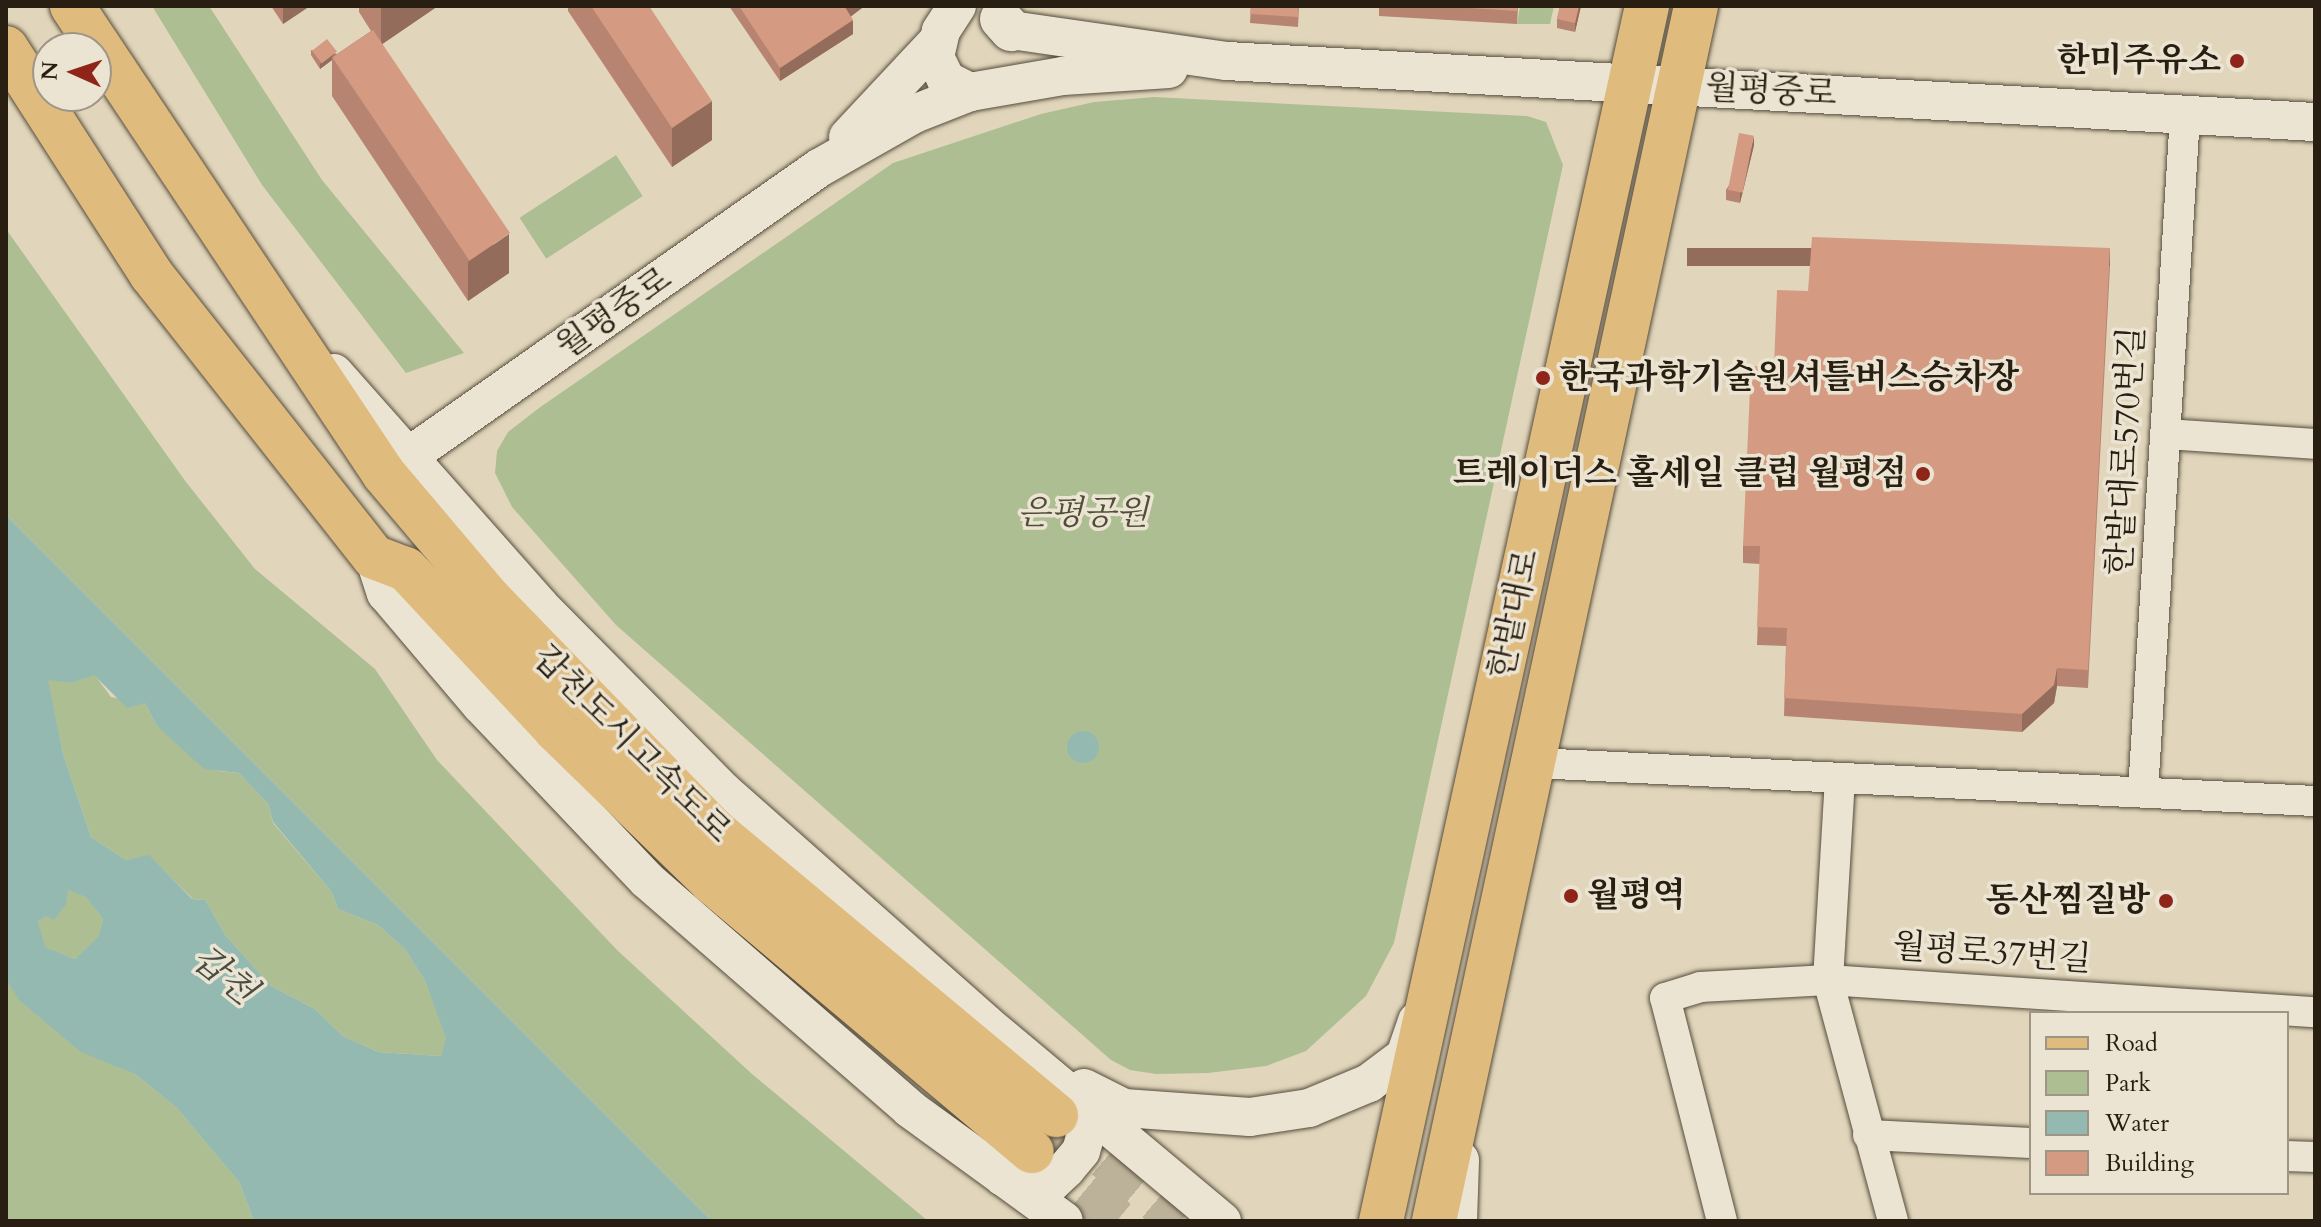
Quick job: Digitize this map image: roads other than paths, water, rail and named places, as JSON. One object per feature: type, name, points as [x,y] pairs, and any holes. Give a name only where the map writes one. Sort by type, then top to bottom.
[{"type":"main road","name":"갑천도시고속도로","points":[[72,6],[384,474],[563,677],[715,831],[1066,1106]]},
{"type":"main road","name":"한밭대로","points":[[1381,1221],[1647,6]]},
{"type":"main road","points":[[1434,1221],[1696,6]]},
{"type":"main road","points":[[6,48],[151,274],[374,557]]},
{"type":"main road","name":"갑천도시고속도로","points":[[374,557],[406,569],[556,730],[712,882],[1032,1151]]},
{"type":"street","points":[[819,168],[948,23],[976,11],[1227,61]]},
{"type":"street","points":[[819,168],[914,114],[1006,80],[1017,57],[1004,18]]},
{"type":"street","points":[[948,23],[935,57],[946,80],[982,90],[1063,76],[1227,61]]},
{"type":"street","name":"월평중로","points":[[1227,61],[2315,122]]},
{"type":"street","name":"한밭대로570번길","points":[[2143,792],[2185,115]]},
{"type":"street","name":"월평중로","points":[[409,456],[819,168]]},
{"type":"street","points":[[273,311],[409,456],[540,606],[723,791],[1028,1059],[1066,1106],[1088,1127],[1081,1151],[1050,1184],[1029,1186],[992,1174]]},
{"type":"street","points":[[2166,434],[2315,444]]},
{"type":"street","points":[[374,557],[386,593],[481,705],[647,880],[910,1109],[992,1174],[1064,1221]]},
{"type":"street","points":[[1535,763],[2315,801]]},
{"type":"street","points":[[1840,778],[1828,980],[1893,1221]]},
{"type":"street","points":[[1028,1059],[1124,1108],[1250,1117],[1309,1108],[1369,1083],[1405,1056],[1442,946]]},
{"type":"street","name":"월평로37번길","points":[[1722,1221],[1665,998],[1700,987],[1828,980],[2315,1012]]},
{"type":"street","points":[[1458,1221],[1462,1090]]},
{"type":"street","points":[[1066,1106],[1222,1221]]},
{"type":"street","points":[[1868,1135],[2029,1143]]},
{"type":"street","points":[[2289,1156],[2315,1157]]},
{"type":"street","points":[[992,1174],[1002,1203],[1023,1221]]},
{"type":"water","name":"갑천","points":[[6,515],[712,1221],[254,1221],[239,1182],[177,1108],[135,1074],[81,1052],[19,1000],[6,979]],"holes":[[[94,675],[127,708],[145,703],[157,726],[204,769],[239,773],[268,804],[273,822],[331,891],[338,909],[378,925],[405,949],[425,981],[446,1038],[441,1056],[378,1052],[343,1036],[315,1009],[271,986],[226,936],[205,900],[192,899],[149,855],[126,860],[91,837],[63,754],[48,680],[72,683]],[[68,890],[86,897],[103,919],[99,936],[75,959],[45,947],[38,921],[46,916],[54,920],[66,904]]]},
{"type":"water","points":[[1083,731],[1094,736],[1099,747],[1094,758],[1083,763],[1072,758],[1067,747],[1072,736]]},
{"type":"tunnel","points":[[1056,1115],[1181,1221]]},
{"type":"tunnel","points":[[1032,1151],[1117,1221]]},
{"type":"place","name":"한미주유소","points":[[2237,61]]},
{"type":"place","name":"한국과학기술원셔틀버스승차장","points":[[1543,378]]},
{"type":"place","name":"트레이더스 홀세일 클럽 월평점","points":[[1923,474]]},
{"type":"place","name":"월평역","points":[[1571,896]]},
{"type":"place","name":"동산찜질방","points":[[2166,901]]},
{"type":"park label","name":"은평공원","points":[[1083,514]]}]
